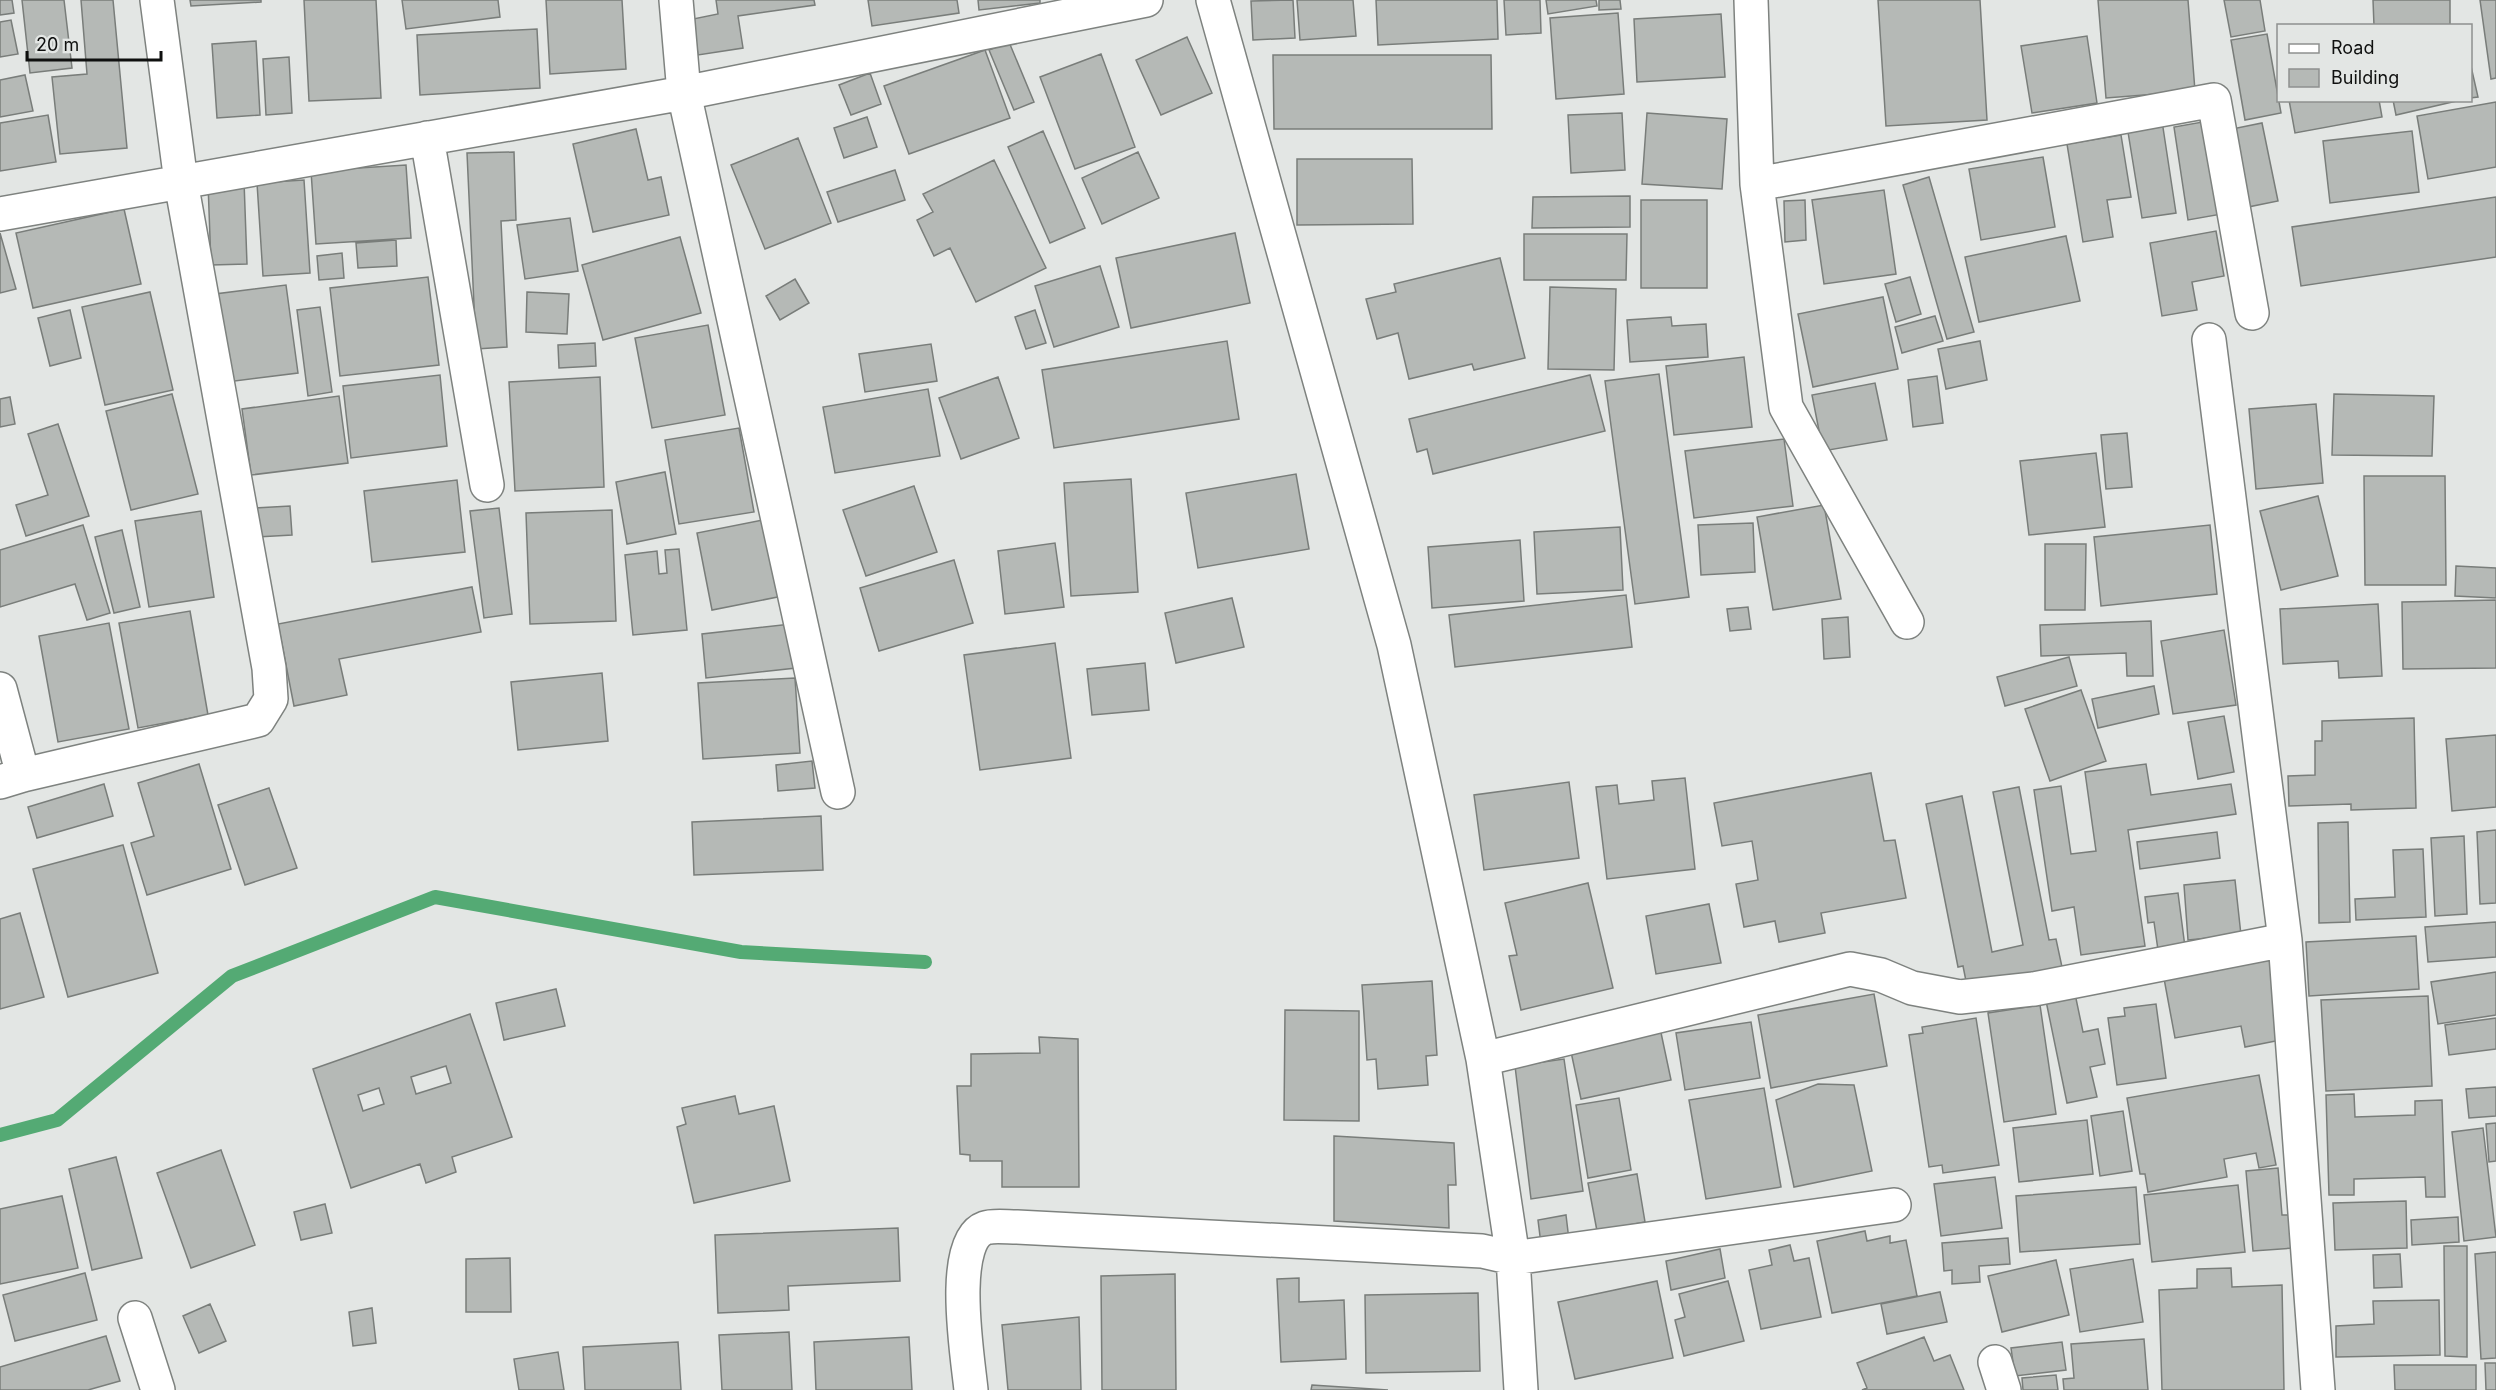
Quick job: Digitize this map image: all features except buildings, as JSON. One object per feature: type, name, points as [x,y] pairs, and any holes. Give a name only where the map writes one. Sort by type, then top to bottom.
[{"type":"street","points":[[0,689],[11,779],[258,720],[271,699],[269,668],[181,182],[157,0]]},
{"type":"street","points":[[676,0],[684,93],[837,792]]},
{"type":"street","points":[[0,214],[684,93],[1146,0]]},
{"type":"street","points":[[1213,0],[1394,645],[1483,1059],[1513,1258],[1521,1390]]},
{"type":"street","points":[[1751,0],[1756,184],[1786,407],[1907,622]]},
{"type":"street","points":[[1756,184],[2214,100],[2252,313]]},
{"type":"street","points":[[427,138],[488,485]]},
{"type":"street","points":[[2209,340],[2285,940],[2318,1390]]},
{"type":"street","points":[[1483,1059],[1850,969],[1881,975],[1912,988],[1960,997],[2034,989],[2285,940]]},
{"type":"street","points":[[971,1390],[963,1319],[965,1257],[969,1241],[984,1228],[1017,1227],[1482,1251],[1513,1258],[1894,1205]]},
{"type":"street","points":[[135,1318],[158,1390]]},
{"type":"waterway","points":[[0,1135],[57,1120],[232,976],[435,897],[741,952],[925,962]]}]
